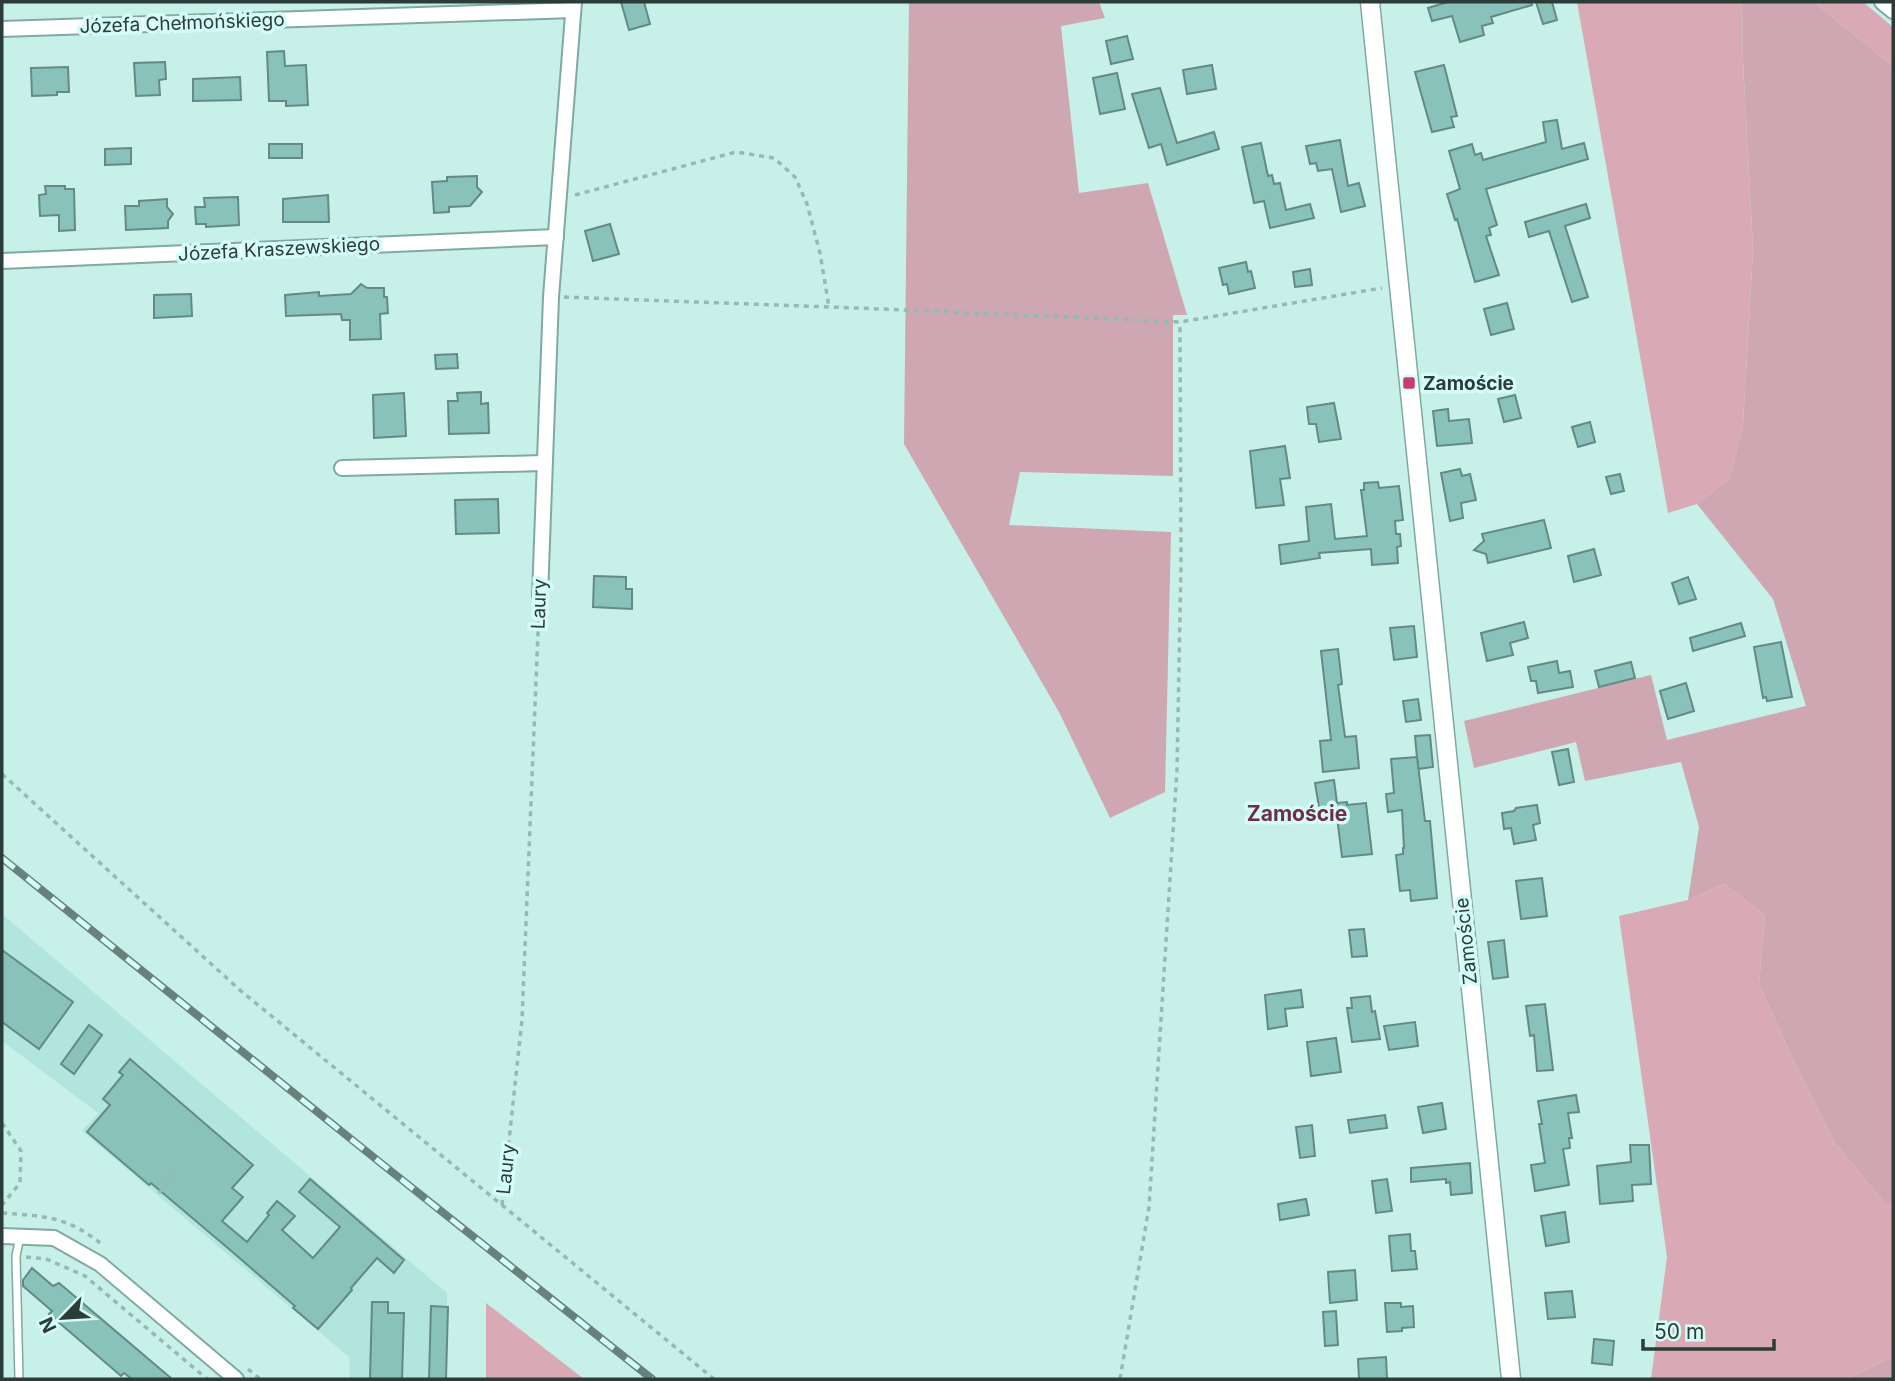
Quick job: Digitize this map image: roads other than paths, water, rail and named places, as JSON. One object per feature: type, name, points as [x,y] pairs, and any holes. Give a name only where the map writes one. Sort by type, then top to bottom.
[{"type":"street","name":"Zamoście","points":[[1370,2],[1511,1379]]},
{"type":"street","points":[[1882,2],[1893,11]]},
{"type":"street","name":"Józefa Chełmońskiego","points":[[2,29],[573,6]]},
{"type":"street","name":"Laury","points":[[540,596],[551,297],[573,6]]},
{"type":"street","name":"Józefa Kraszewskiego","points":[[2,261],[556,237]]},
{"type":"street","points":[[342,468],[544,463]]},
{"type":"street","points":[[2,1236],[54,1238],[100,1264],[236,1379]]},
{"type":"lane","points":[[19,1379],[16,1256],[20,1236]]},
{"type":"railway","points":[[2,858],[652,1379]]},
{"type":"place","name":"Zamoście","points":[[1409,383]]},
{"type":"district","name":"Zamoście","points":[[1297,813]]}]
